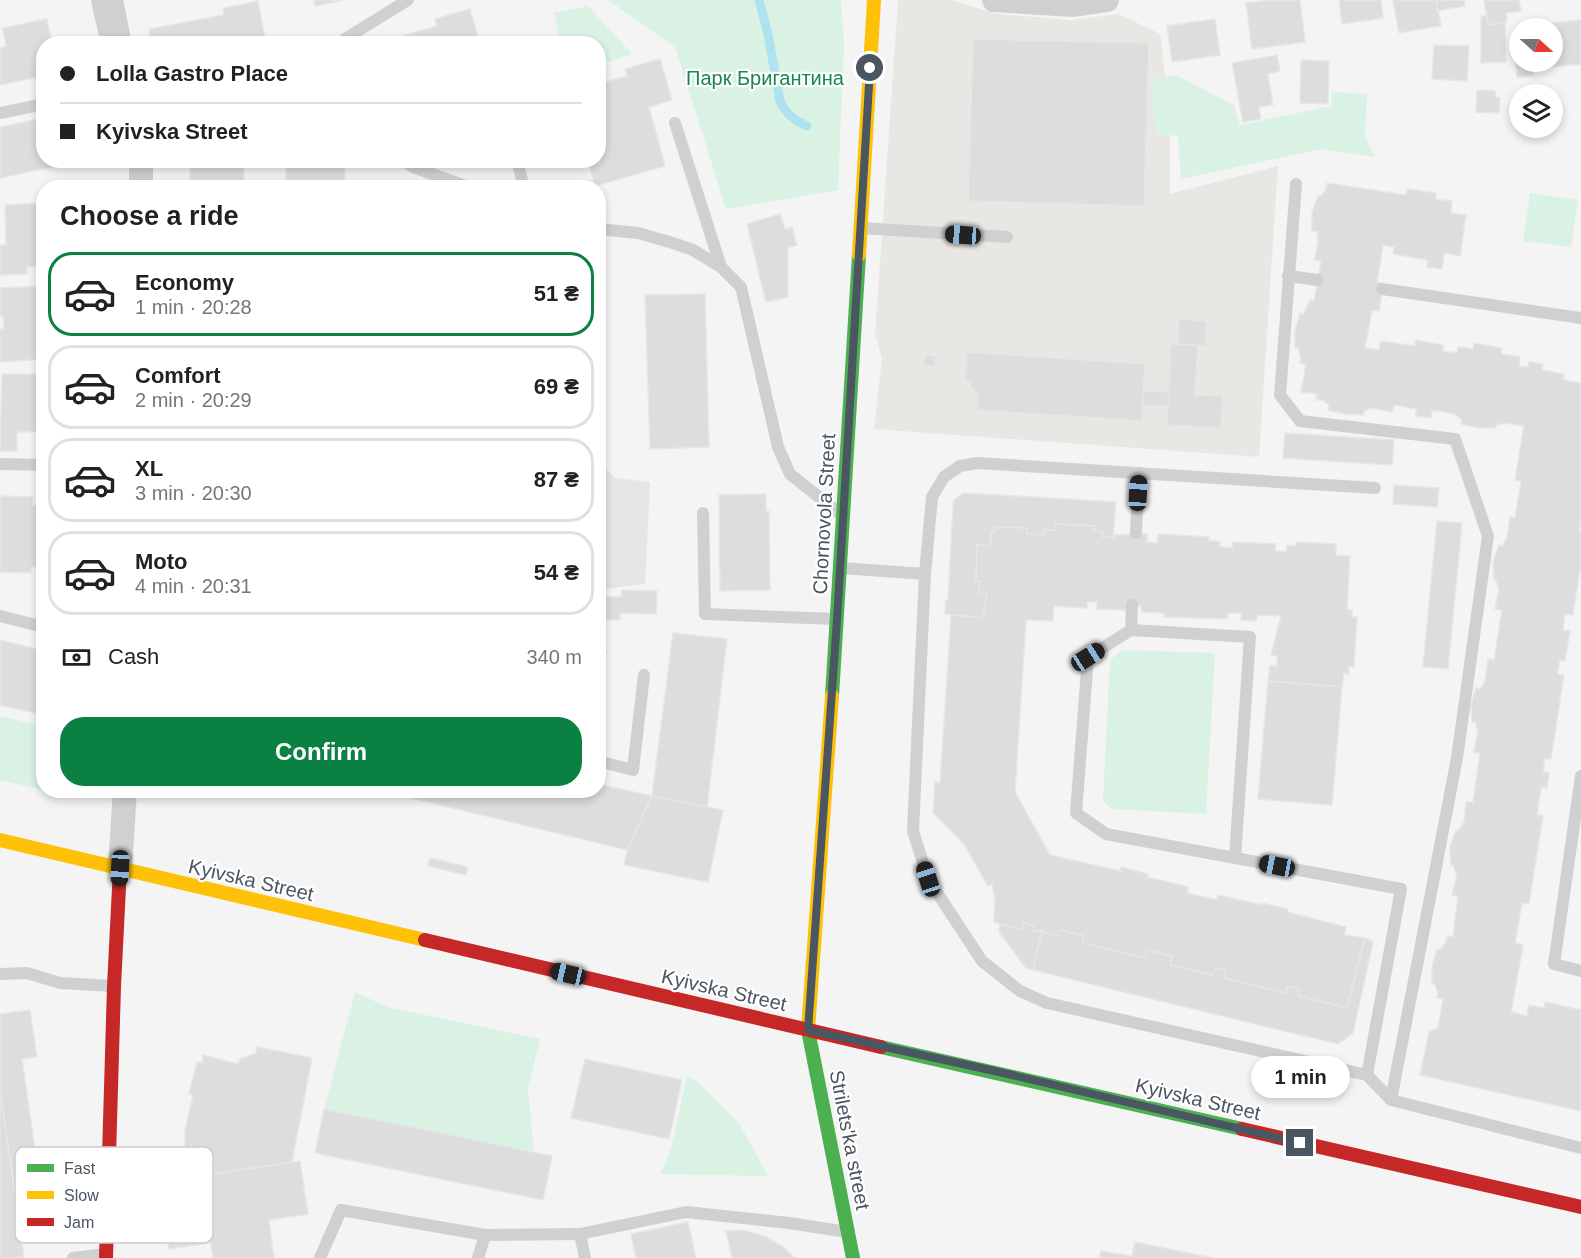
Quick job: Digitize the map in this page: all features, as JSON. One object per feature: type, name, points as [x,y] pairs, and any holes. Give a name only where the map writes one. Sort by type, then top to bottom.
[{"type":"main road","name":"Chornovola Street","points":[[808,1030],[837,620],[874,0]]},
{"type":"main road","name":"Kyivska Street","points":[[0,840],[808,1030],[1581,1207]]},
{"type":"main road","points":[[109,1147],[120,868]]},
{"type":"main road","name":"Strilets'ka street","points":[[808,1030],[853,1258]]},
{"type":"street","points":[[103,0],[111,36]]},
{"type":"street","points":[[994,0],[1074,5],[1107,0]]},
{"type":"street","points":[[120,868],[124,798]]},
{"type":"lane","points":[[117,0],[124,36]]},
{"type":"lane","points":[[350,36],[408,0]]},
{"type":"lane","points":[[0,113],[36,106]]},
{"type":"lane","points":[[675,123],[721,267]]},
{"type":"lane","points":[[416,168],[449,180]]},
{"type":"lane","points":[[1296,184],[1280,395],[1300,421],[1455,439],[1488,536],[1457,758],[1391,1100]]},
{"type":"lane","points":[[860,228],[1006,237]]},
{"type":"lane","points":[[606,231],[638,233],[693,250],[721,267],[741,287],[778,447],[790,474],[843,516]]},
{"type":"lane","points":[[1288,276],[1318,280]]},
{"type":"lane","points":[[1382,289],[1581,318]]},
{"type":"lane","points":[[1376,488],[977,463],[960,466],[944,477],[932,497],[913,831],[928,879],[982,961],[1020,991],[1047,1003],[1367,1076],[1391,1100],[1581,1148]]},
{"type":"lane","points":[[0,464],[36,465]]},
{"type":"lane","points":[[1136,533],[1139,473]]},
{"type":"lane","points":[[703,513],[705,614],[837,620]]},
{"type":"lane","points":[[839,568],[926,574]]},
{"type":"lane","points":[[1131,630],[1132,605]]},
{"type":"lane","points":[[0,616],[36,625]]},
{"type":"lane","points":[[1235,858],[1250,637],[1131,630],[1088,657],[1076,813],[1106,834],[1401,889],[1367,1076]]},
{"type":"lane","points":[[606,764],[633,770],[644,675]]},
{"type":"lane","points":[[1581,776],[1554,964],[1581,970]]},
{"type":"lane","points":[[0,974],[27,973],[60,983],[114,986]]},
{"type":"lane","points":[[320,1258],[340,1210],[485,1235],[580,1234],[686,1212],[789,1223],[848,1233]]},
{"type":"lane","points":[[580,1234],[585,1258]]},
{"type":"lane","points":[[478,1258],[485,1235]]},
{"type":"lane","points":[[73,1258],[106,1256]]},
{"type":"shaded area","points":[[898,0],[951,0],[998,14],[1072,20],[1119,14],[1160,34],[1170,113],[1170,194],[1278,166],[1259,457],[874,429],[882,358],[875,335]]},
{"type":"shaded area","points":[[606,469],[615,478],[650,482],[645,584],[606,589]]},
{"type":"green space","name":"Парк Бригантина","points":[[608,0],[841,0],[844,43],[838,190],[726,209],[675,47]]},
{"type":"green space","points":[[588,6],[632,54],[606,63],[606,36],[559,36],[554,13]]},
{"type":"green space","points":[[1176,75],[1234,105],[1240,125],[1331,106],[1332,92],[1367,94],[1365,136],[1375,157],[1321,149],[1181,179],[1178,135],[1156,136],[1151,80]]},
{"type":"green space","points":[[1530,193],[1578,200],[1571,247],[1523,241]]},
{"type":"green space","points":[[1122,650],[1215,653],[1206,814],[1112,809],[1103,801],[1110,660]]},
{"type":"green space","points":[[0,716],[36,724],[36,788],[0,780]]},
{"type":"green space","points":[[355,992],[387,1007],[540,1039],[528,1088],[534,1152],[324,1109]]},
{"type":"green space","points":[[687,1076],[699,1083],[739,1123],[768,1176],[660,1174],[671,1149]]},
{"type":"building","points":[[314,0],[344,0],[315,6]]},
{"type":"building","points":[[1300,0],[1305,42],[1252,49],[1246,3]]},
{"type":"building","points":[[1339,0],[1381,0],[1383,18],[1342,24]]},
{"type":"building","points":[[1393,0],[1436,0],[1441,26],[1399,33]]},
{"type":"building","points":[[1436,0],[1464,0],[1465,6],[1438,11]]},
{"type":"building","points":[[1484,0],[1519,0],[1521,11],[1506,13],[1507,22],[1488,25]]},
{"type":"building","points":[[258,1],[265,36],[150,36],[149,29],[224,15],[223,8]]},
{"type":"building","points":[[470,9],[478,36],[403,36],[437,26],[435,19]]},
{"type":"building","points":[[1481,16],[1487,16],[1488,25],[1505,22],[1506,62],[1481,63]]},
{"type":"building","points":[[47,19],[50,36],[36,36],[36,78],[0,85],[0,48],[6,46],[3,28]]},
{"type":"building","points":[[1215,19],[1220,55],[1172,62],[1167,26]]},
{"type":"building","points":[[1581,20],[1581,64],[1563,66],[1563,22]]},
{"type":"building","points":[[973,39],[1149,43],[1144,206],[968,201]]},
{"type":"building","points":[[1434,45],[1469,46],[1467,81],[1432,79]]},
{"type":"building","points":[[1277,55],[1280,71],[1268,74],[1273,105],[1259,107],[1261,119],[1243,122],[1232,63]]},
{"type":"building","points":[[660,59],[672,100],[649,107],[665,166],[606,183],[606,180],[593,180],[590,168],[606,168],[606,82],[627,76],[625,69]]},
{"type":"building","points":[[1301,60],[1329,61],[1328,104],[1300,103]]},
{"type":"building","points":[[1517,72],[1533,72],[1534,76],[1517,77]]},
{"type":"building","points":[[1477,90],[1496,91],[1495,97],[1500,98],[1499,113],[1476,112]]},
{"type":"building","points":[[36,120],[36,168],[48,168],[0,178],[0,127]]},
{"type":"building","points":[[190,168],[244,168],[244,180],[190,180]]},
{"type":"building","points":[[286,168],[345,168],[345,180],[286,180]]},
{"type":"building","points":[[1327,183],[1406,195],[1407,189],[1436,193],[1435,199],[1452,201],[1451,213],[1466,215],[1460,256],[1444,253],[1442,269],[1427,267],[1428,260],[1393,254],[1394,247],[1383,245],[1377,282],[1383,283],[1379,311],[1372,310],[1365,348],[1379,350],[1381,341],[1415,346],[1416,340],[1443,345],[1443,351],[1457,353],[1458,347],[1473,349],[1474,343],[1502,348],[1501,354],[1520,357],[1519,366],[1528,367],[1529,362],[1543,364],[1542,370],[1564,374],[1563,380],[1581,383],[1581,520],[1579,532],[1581,532],[1581,563],[1573,615],[1565,614],[1563,630],[1570,631],[1565,661],[1560,660],[1557,674],[1564,675],[1551,759],[1545,759],[1543,772],[1549,773],[1547,788],[1541,787],[1537,815],[1543,816],[1529,904],[1522,903],[1515,943],[1523,945],[1511,1012],[1527,1016],[1529,1005],[1544,1008],[1545,1002],[1581,1010],[1581,1111],[1420,1075],[1429,1032],[1438,1028],[1443,999],[1437,998],[1435,984],[1432,984],[1432,966],[1437,949],[1440,950],[1447,936],[1453,937],[1458,896],[1452,895],[1457,874],[1451,865],[1450,847],[1456,830],[1458,831],[1464,822],[1466,802],[1473,802],[1480,753],[1474,752],[1478,731],[1475,722],[1472,722],[1471,705],[1476,688],[1480,689],[1485,682],[1488,659],[1494,660],[1502,610],[1495,609],[1499,590],[1494,579],[1493,562],[1499,545],[1502,546],[1507,538],[1510,517],[1515,518],[1521,481],[1515,480],[1524,426],[1504,423],[1496,425],[1496,428],[1478,428],[1461,424],[1461,419],[1455,414],[1432,410],[1431,418],[1415,416],[1417,409],[1394,405],[1392,412],[1371,408],[1364,411],[1363,415],[1345,414],[1328,410],[1329,405],[1322,400],[1316,400],[1317,394],[1301,392],[1306,364],[1300,363],[1298,348],[1295,348],[1295,331],[1300,313],[1304,314],[1310,300],[1314,301],[1321,261],[1315,260],[1318,241],[1317,231],[1312,231],[1312,213],[1318,196],[1326,190]]},
{"type":"building","points":[[36,203],[36,266],[27,267],[27,274],[0,275],[0,245],[6,245],[5,205]]},
{"type":"building","points":[[780,214],[785,229],[792,227],[797,245],[788,248],[788,297],[766,302],[747,224]]},
{"type":"building","points":[[36,286],[36,360],[0,362],[0,329],[4,329],[3,316],[0,316],[0,288]]},
{"type":"building","points":[[705,294],[709,447],[650,449],[645,295]]},
{"type":"building","points":[[1179,319],[1206,321],[1206,346],[1178,345]]},
{"type":"building","points":[[1171,344],[1198,345],[1195,395],[1223,396],[1221,428],[1167,425]]},
{"type":"building","points":[[967,352],[1145,364],[1142,421],[977,410],[978,393],[971,388],[969,382],[965,382]]},
{"type":"building","points":[[925,355],[936,356],[935,366],[924,365]]},
{"type":"building","points":[[2,374],[36,374],[36,432],[17,432],[17,451],[0,451]]},
{"type":"building","points":[[1144,391],[1169,392],[1168,406],[1143,405]]},
{"type":"building","points":[[1285,433],[1394,440],[1392,465],[1283,458]]},
{"type":"building","points":[[1394,485],[1439,488],[1437,507],[1393,504]]},
{"type":"building","points":[[963,493],[1116,502],[1113,535],[1116,538],[1102,537],[1103,532],[1094,531],[1094,526],[1056,524],[1056,530],[1044,530],[1044,535],[1027,534],[1027,528],[995,527],[995,532],[991,532],[991,546],[977,545],[976,581],[980,581],[979,593],[987,594],[983,618],[945,614],[946,600],[948,600],[953,506],[954,500]]},
{"type":"building","points":[[766,494],[766,511],[769,511],[770,590],[720,591],[719,495]]},
{"type":"building","points":[[0,496],[33,497],[32,505],[36,505],[36,567],[31,567],[31,573],[0,572]]},
{"type":"building","points":[[1437,521],[1462,523],[1448,669],[1423,667]]},
{"type":"building","points":[[1056,524],[1094,526],[1094,531],[1103,532],[1102,537],[1116,538],[1113,535],[1147,534],[1147,542],[1157,543],[1158,534],[1209,537],[1209,541],[1220,541],[1220,547],[1232,548],[1233,542],[1276,544],[1275,551],[1286,552],[1287,545],[1296,546],[1296,542],[1336,544],[1336,555],[1350,556],[1347,609],[1352,610],[1352,617],[1357,617],[1354,667],[1349,666],[1349,674],[1344,673],[1342,687],[1268,681],[1270,666],[1277,666],[1277,656],[1271,655],[1281,616],[1257,615],[1256,621],[1241,620],[1241,613],[1228,613],[1227,619],[1164,617],[1164,613],[1141,612],[1141,606],[1127,605],[1126,610],[1097,609],[1097,602],[1087,602],[1087,608],[1054,606],[1053,621],[1026,620],[1015,792],[1050,855],[1120,871],[1121,867],[1148,874],[1147,877],[1189,887],[1187,893],[1217,900],[1218,895],[1288,909],[1287,912],[1346,927],[1344,935],[1365,938],[1347,1008],[1298,996],[1300,990],[1288,986],[1286,993],[1224,978],[1226,971],[1215,968],[1213,975],[1170,965],[1172,956],[1147,950],[1145,958],[1082,943],[1084,936],[1059,930],[1057,937],[1042,931],[1032,931],[1033,926],[1024,923],[1022,930],[994,922],[995,898],[992,884],[988,886],[964,844],[933,813],[935,782],[940,783],[951,615],[983,618],[987,594],[979,593],[980,581],[976,581],[977,545],[991,546],[991,532],[995,532],[995,527],[1027,528],[1027,534],[1044,535],[1044,530],[1056,530]]},
{"type":"building","points":[[622,590],[657,591],[656,614],[620,613],[620,620],[606,620],[606,596],[621,597]]},
{"type":"building","points":[[673,633],[727,639],[707,807],[652,796]]},
{"type":"building","points":[[0,640],[36,649],[36,713],[0,705]]},
{"type":"building","points":[[1268,681],[1342,687],[1332,805],[1258,799]]},
{"type":"building","points":[[606,786],[652,796],[627,850],[411,798],[606,798]]},
{"type":"building","points":[[652,796],[723,810],[708,882],[624,865],[627,850]]},
{"type":"building","points":[[430,858],[468,867],[466,875],[428,866]]},
{"type":"building","points":[[1024,923],[1033,926],[1032,931],[1042,931],[1033,970],[1026,968],[999,932],[1000,924],[1022,930]]},
{"type":"building","points":[[1059,930],[1084,936],[1082,943],[1145,958],[1147,950],[1172,956],[1170,965],[1213,975],[1215,968],[1226,971],[1224,978],[1286,993],[1288,986],[1300,990],[1298,996],[1347,1008],[1365,938],[1373,942],[1353,1033],[1338,1044],[1033,970],[1042,931],[1057,937]]},
{"type":"building","points":[[30,1010],[37,1057],[22,1059],[35,1147],[15,1147],[15,1195],[0,1092],[0,1014]]},
{"type":"building","points":[[257,1047],[312,1058],[292,1162],[213,1174],[213,1147],[185,1147],[185,1130],[193,1095],[189,1094],[197,1062],[202,1063],[203,1055],[238,1064],[240,1059],[256,1053]]},
{"type":"building","points":[[585,1059],[682,1080],[669,1139],[571,1118]]},
{"type":"building","points":[[0,1092],[15,1195],[15,1243],[22,1243],[24,1257],[0,1258]]},
{"type":"building","points":[[324,1109],[552,1156],[543,1200],[315,1153]]},
{"type":"building","points":[[300,1161],[308,1214],[269,1220],[274,1258],[213,1258],[211,1243],[213,1243],[213,1174]]},
{"type":"building","points":[[688,1222],[696,1258],[636,1258],[631,1234]]},
{"type":"building","points":[[743,1230],[766,1237],[782,1246],[795,1258],[732,1258],[726,1231]]},
{"type":"building","points":[[1135,1242],[1213,1258],[1099,1258],[1101,1251],[1132,1256]]},
{"type":"building","points":[[168,1243],[210,1243],[169,1249]]},
{"type":"waterway","points":[[759,0],[768,34],[780,101],[791,116],[807,126]]},
{"type":"traffic: fast","points":[[832,696],[859,255]]},
{"type":"traffic: fast","points":[[808,1030],[853,1258]]},
{"type":"traffic: fast","points":[[881,1047],[1242,1129]]},
{"type":"traffic: slow","points":[[859,255],[874,0]]},
{"type":"traffic: slow","points":[[808,1030],[832,696]]},
{"type":"traffic: slow","points":[[0,840],[425,940]]},
{"type":"traffic: jam","points":[[109,1147],[120,868]]},
{"type":"traffic: jam","points":[[425,940],[881,1047]]},
{"type":"traffic: jam","points":[[1242,1129],[1581,1207]]},
{"type":"traffic: jam","points":[[106,1243],[106,1258]]},
{"type":"route","points":[[870,68],[837,620],[808,1030],[999,1072],[1300,1143]]}]
